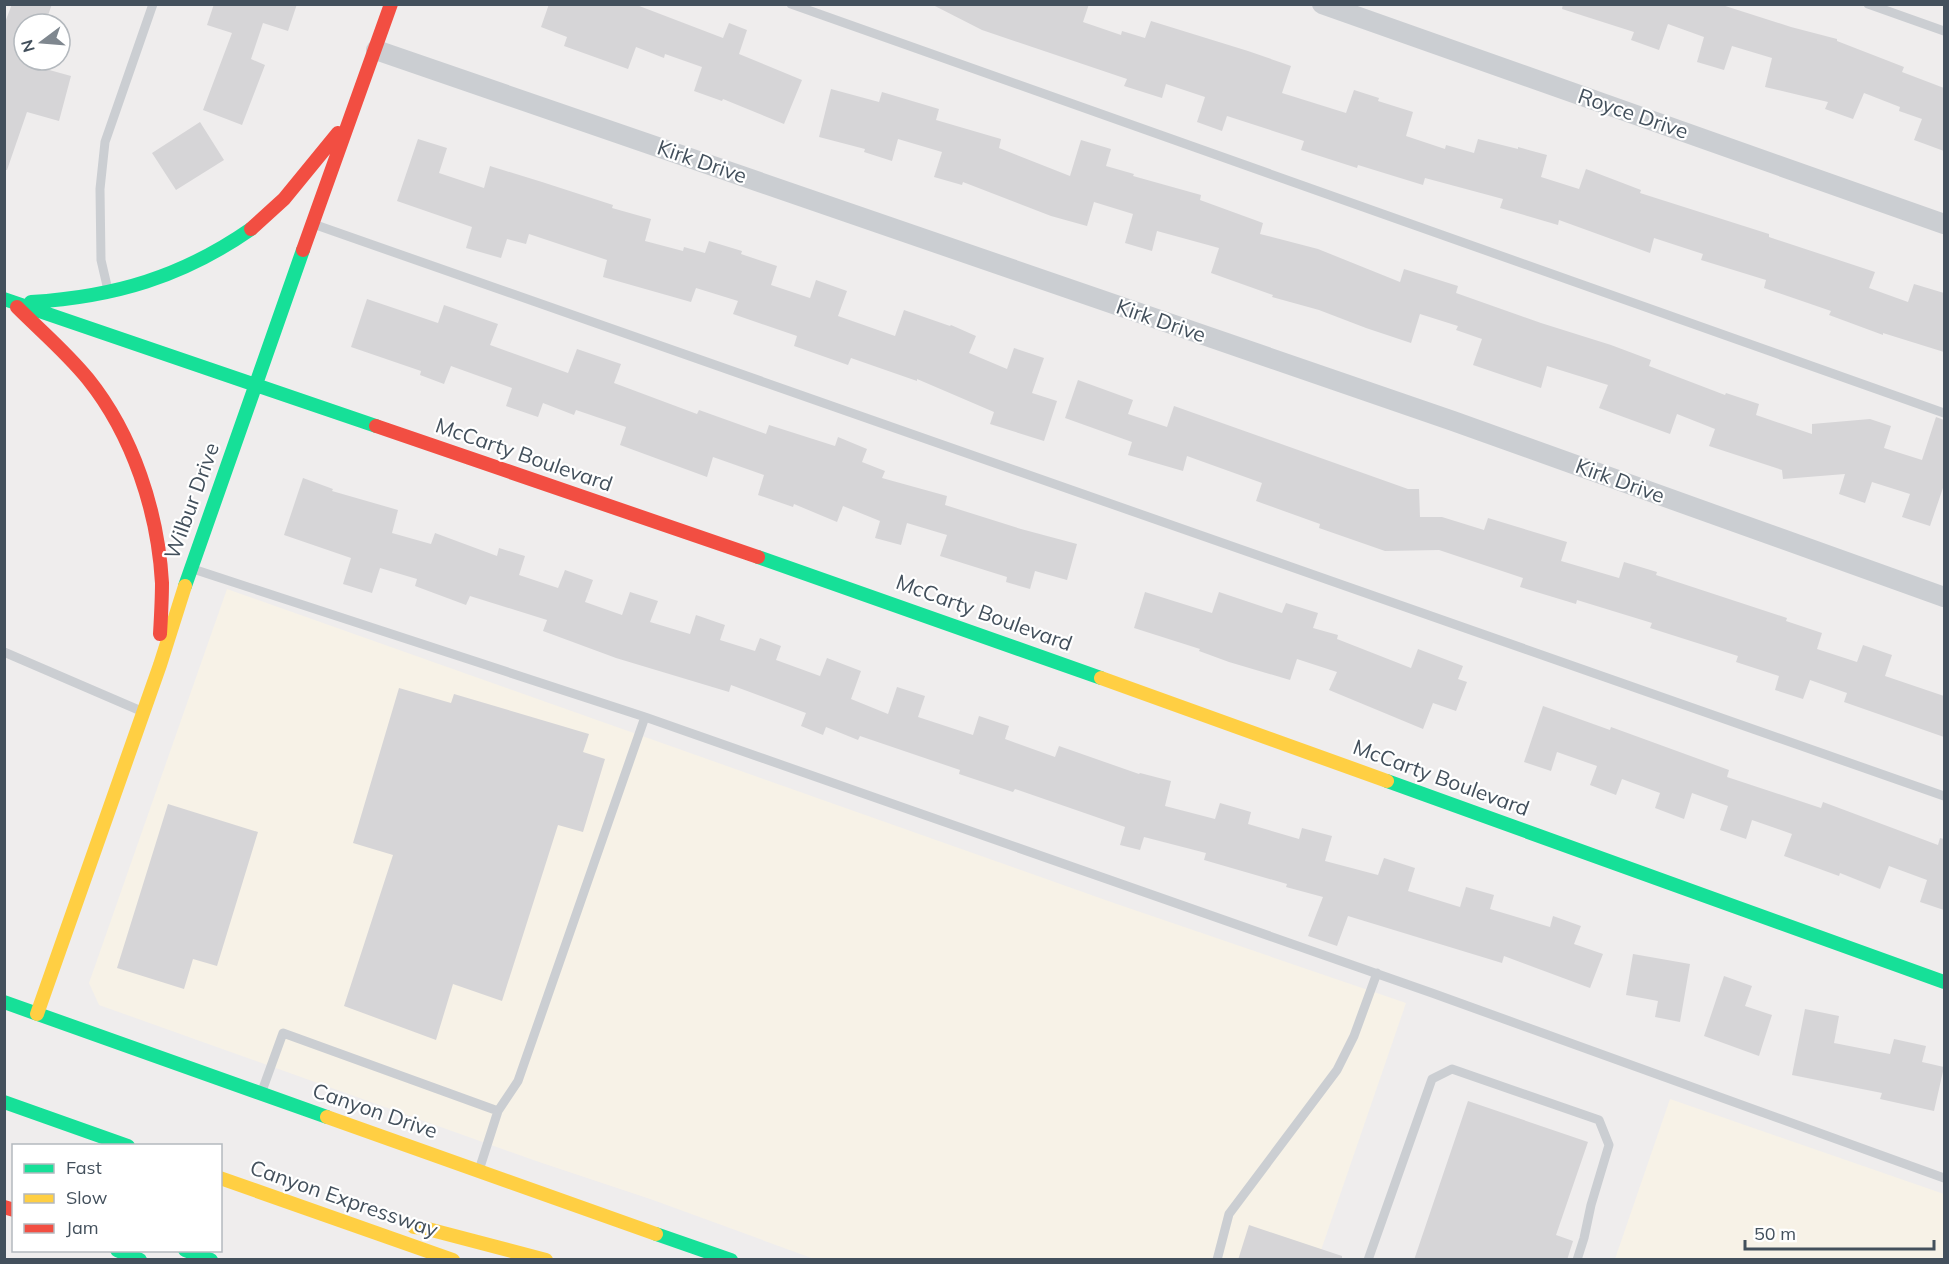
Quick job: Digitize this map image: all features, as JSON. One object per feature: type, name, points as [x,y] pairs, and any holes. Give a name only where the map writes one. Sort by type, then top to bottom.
[{"type":"main road","name":"Wilbur Drive","points":[[37,1014],[160,665],[190,568],[391,4]]},
{"type":"main road","points":[[8,301],[66,301],[109,293],[167,277],[216,253],[262,221],[294,190],[352,116]]},
{"type":"main road","points":[[8,301],[71,359],[104,402],[123,434],[146,487],[157,537],[162,576],[160,665]]},
{"type":"main road","name":"McCarty Boulevard","points":[[8,301],[864,592],[1944,981]]},
{"type":"main road","name":"Canyon Drive","points":[[4,1002],[731,1260]]},
{"type":"main road","points":[[4,1102],[122,1144]]},
{"type":"main road","name":"Canyon Expressway","points":[[222,1179],[453,1260]]},
{"type":"main road","points":[[347,1222],[424,1228],[546,1260]]},
{"type":"main road","points":[[120,1252],[140,1260]]},
{"type":"main road","points":[[188,1252],[211,1260]]},
{"type":"street","name":"Royce Drive","points":[[1322,4],[1944,224]]},
{"type":"street","name":"Kirk Drive","points":[[376,50],[1453,421],[1944,597]]},
{"type":"lane","points":[[109,293],[101,260],[100,189],[105,142],[153,4]]},
{"type":"lane","points":[[791,4],[1944,413]]},
{"type":"lane","points":[[1868,4],[1944,32]]},
{"type":"lane","points":[[314,224],[1944,796]]},
{"type":"lane","points":[[190,568],[645,717],[1377,973],[1944,1178]]},
{"type":"lane","points":[[4,652],[143,712]]},
{"type":"lane","points":[[479,1170],[498,1111],[518,1081],[645,717]]},
{"type":"lane","points":[[1217,1260],[1229,1214],[1337,1070],[1354,1036],[1377,973]]},
{"type":"lane","points":[[261,1093],[283,1033],[498,1111]]},
{"type":"lane","points":[[1368,1260],[1432,1079],[1452,1069],[1599,1120],[1609,1146],[1576,1260]]},
{"type":"shaded area","points":[[227,589],[1111,902],[1406,1003],[1318,1259],[817,1260],[99,1005],[89,983]]},
{"type":"shaded area","points":[[1670,1099],[1944,1194],[1944,1259],[1615,1259]]},
{"type":"building","points":[[12,4],[52,4],[49,12],[12,12],[12,72],[57,72],[71,76],[59,121],[27,112],[7,170],[4,170],[4,25]]},
{"type":"building","points":[[214,4],[297,4],[288,31],[263,23],[251,59],[265,65],[242,125],[203,110],[232,33],[207,25]]},
{"type":"building","points":[[549,4],[634,4],[723,38],[729,23],[747,30],[739,54],[802,80],[784,124],[723,99],[722,101],[694,91],[702,67],[665,54],[664,58],[636,47],[628,69],[564,46],[567,37],[541,27]]},
{"type":"building","points":[[931,4],[1089,4],[1083,22],[1121,35],[1122,31],[1145,38],[1151,21],[1248,51],[1291,66],[1282,93],[1346,113],[1354,90],[1379,98],[1378,101],[1413,112],[1406,136],[1445,149],[1446,145],[1474,153],[1478,139],[1547,155],[1541,177],[1579,189],[1586,169],[1641,190],[1640,193],[1769,234],[1769,237],[1875,272],[1869,288],[1908,302],[1914,284],[1944,293],[1944,352],[1883,333],[1883,335],[1829,315],[1831,311],[1764,288],[1766,280],[1701,260],[1703,254],[1654,238],[1650,253],[1559,220],[1558,225],[1500,208],[1503,199],[1425,178],[1423,185],[1358,165],[1357,168],[1301,150],[1304,141],[1227,116],[1222,131],[1197,122],[1205,97],[1166,84],[1162,98],[1124,86],[1127,79],[982,30]]},
{"type":"building","points":[[1563,4],[1719,4],[1837,39],[1837,41],[1904,67],[1902,72],[1944,88],[1944,151],[1914,140],[1922,119],[1899,111],[1900,107],[1864,93],[1853,119],[1825,109],[1828,102],[1765,87],[1772,58],[1732,46],[1724,70],[1697,62],[1704,37],[1668,24],[1659,50],[1631,40],[1634,32],[1562,9]]},
{"type":"building","points":[[831,89],[879,102],[882,92],[939,109],[936,120],[1001,139],[999,148],[1070,176],[1081,140],[1111,149],[1106,166],[1201,195],[1200,200],[1263,223],[1260,234],[1318,249],[1400,282],[1404,269],[1458,286],[1456,293],[1611,345],[1651,360],[1649,366],[1725,395],[1726,393],[1759,404],[1756,415],[1812,434],[1812,424],[1870,419],[1891,426],[1884,448],[1922,460],[1936,417],[1944,420],[1944,485],[1930,526],[1902,517],[1910,494],[1872,482],[1865,503],[1839,494],[1845,474],[1783,479],[1782,470],[1709,446],[1715,429],[1677,414],[1670,434],[1599,408],[1608,385],[1547,366],[1541,388],[1473,365],[1482,339],[1456,330],[1458,326],[1420,314],[1411,343],[1319,310],[1272,297],[1273,295],[1211,273],[1219,248],[1157,231],[1152,251],[1125,243],[1133,214],[1094,202],[1087,226],[1051,216],[963,182],[962,185],[934,177],[942,152],[898,139],[892,161],[864,152],[865,149],[819,137]]},
{"type":"building","points":[[200,122],[224,160],[176,190],[152,153]]},
{"type":"building","points":[[418,139],[447,148],[439,173],[484,188],[490,166],[651,219],[645,241],[683,251],[684,247],[705,253],[709,241],[742,251],[741,254],[777,266],[771,285],[810,298],[816,280],[847,291],[838,316],[895,336],[904,310],[951,325],[976,336],[969,353],[1007,369],[1014,348],[1044,358],[1032,393],[1057,401],[1044,441],[990,424],[994,412],[917,379],[917,381],[851,358],[848,365],[794,346],[797,336],[733,314],[738,301],[696,288],[691,302],[603,277],[607,260],[529,234],[526,244],[507,239],[501,258],[466,248],[472,227],[397,201]]},
{"type":"building","points":[[367,299],[438,323],[444,305],[498,324],[490,345],[568,373],[577,349],[621,364],[614,383],[697,414],[699,410],[766,434],[769,425],[835,446],[838,437],[867,449],[862,462],[885,471],[882,478],[947,496],[945,505],[1077,544],[1067,580],[1035,571],[1030,589],[1006,582],[1007,577],[940,556],[947,535],[907,523],[901,545],[875,538],[880,521],[843,506],[837,522],[794,504],[793,507],[758,495],[764,475],[713,457],[707,477],[620,445],[626,427],[576,410],[574,415],[543,403],[538,417],[506,406],[512,388],[451,366],[444,384],[420,375],[421,371],[351,347]]},
{"type":"building","points":[[1078,380],[1133,400],[1128,414],[1167,427],[1174,406],[1408,489],[1419,489],[1420,517],[1442,517],[1484,530],[1488,518],[1567,542],[1561,561],[1619,578],[1624,562],[1657,572],[1656,575],[1787,618],[1786,621],[1822,633],[1817,649],[1857,662],[1863,645],[1892,655],[1885,676],[1944,696],[1944,737],[1844,702],[1847,693],[1810,680],[1803,699],[1775,690],[1779,676],[1736,662],[1738,656],[1650,628],[1652,623],[1577,600],[1576,604],[1520,587],[1523,578],[1439,550],[1385,551],[1319,528],[1320,524],[1256,501],[1262,483],[1187,456],[1183,471],[1128,455],[1132,442],[1065,418]]},
{"type":"building","points":[[303,478],[333,489],[332,491],[398,510],[392,533],[431,544],[435,533],[497,556],[499,548],[525,556],[519,575],[558,588],[565,570],[593,580],[585,602],[622,615],[630,592],[658,601],[650,622],[690,634],[696,615],[725,625],[720,640],[755,651],[760,638],[781,646],[776,660],[820,676],[827,658],[861,671],[851,699],[888,714],[897,687],[925,696],[918,717],[973,735],[979,716],[1009,726],[1005,739],[1055,757],[1059,746],[1139,774],[1171,781],[1165,806],[1215,819],[1220,803],[1251,812],[1248,824],[1299,839],[1302,828],[1332,836],[1325,861],[1378,875],[1384,858],[1415,868],[1408,891],[1460,907],[1466,887],[1494,895],[1490,909],[1550,927],[1553,916],[1581,926],[1574,944],[1603,954],[1590,988],[1504,956],[1502,963],[1348,916],[1337,946],[1308,936],[1323,897],[1204,860],[1206,853],[1144,837],[1140,850],[1120,845],[1125,827],[1015,789],[1013,792],[959,774],[960,770],[860,736],[858,740],[826,727],[823,735],[801,726],[806,713],[731,685],[729,692],[616,658],[543,631],[547,620],[470,596],[466,605],[415,586],[417,579],[380,568],[372,593],[343,584],[351,558],[284,535]]},
{"type":"building","points":[[1145,592],[1212,613],[1219,592],[1282,613],[1286,603],[1318,613],[1313,628],[1338,635],[1337,639],[1411,668],[1418,649],[1463,666],[1458,679],[1467,682],[1456,711],[1433,703],[1423,729],[1329,690],[1337,672],[1297,659],[1290,680],[1229,662],[1199,651],[1200,649],[1134,628]]},
{"type":"building","points":[[399,688],[451,703],[454,694],[589,734],[583,752],[605,759],[583,832],[558,825],[502,1001],[453,984],[436,1040],[344,1006],[393,855],[353,843]]},
{"type":"building","points":[[1543,706],[1610,730],[1611,727],[1729,770],[1727,777],[1821,808],[1823,802],[1938,845],[1940,838],[1944,839],[1944,910],[1920,902],[1927,880],[1889,866],[1880,889],[1840,873],[1839,876],[1784,856],[1792,834],[1752,820],[1746,839],[1720,830],[1728,806],[1692,793],[1684,819],[1655,808],[1660,793],[1622,779],[1616,795],[1590,785],[1597,766],[1557,752],[1551,771],[1524,762]]},
{"type":"building","points":[[168,804],[258,832],[217,966],[193,959],[184,989],[117,968]]},
{"type":"building","points":[[1633,954],[1690,964],[1680,1022],[1655,1017],[1658,1001],[1626,995]]},
{"type":"building","points":[[1724,976],[1752,986],[1745,1006],[1772,1015],[1759,1056],[1704,1036]]},
{"type":"building","points":[[1805,1009],[1839,1016],[1834,1043],[1890,1054],[1894,1039],[1926,1046],[1922,1062],[1944,1067],[1934,1111],[1880,1099],[1882,1093],[1792,1075]]},
{"type":"building","points":[[1468,1101],[1588,1142],[1556,1235],[1573,1241],[1567,1260],[1414,1260]]},
{"type":"building","points":[[1249,1225],[1342,1256],[1342,1260],[1238,1260]]},
{"type":"traffic: fast","points":[[31,302],[91,295],[146,282],[199,260],[251,229]]},
{"type":"traffic: fast","points":[[185,586],[303,250]]},
{"type":"traffic: fast","points":[[4,299],[376,426]]},
{"type":"traffic: fast","points":[[758,557],[1101,678]]},
{"type":"traffic: fast","points":[[1387,781],[1944,982]]},
{"type":"traffic: fast","points":[[4,1002],[327,1117]]},
{"type":"traffic: fast","points":[[4,1102],[122,1144]]},
{"type":"traffic: fast","points":[[656,1234],[731,1260]]},
{"type":"traffic: fast","points":[[122,1252],[140,1260]]},
{"type":"traffic: fast","points":[[190,1252],[211,1260]]},
{"type":"traffic: slow","points":[[37,1014],[160,665],[185,586]]},
{"type":"traffic: slow","points":[[1101,678],[1387,781]]},
{"type":"traffic: slow","points":[[327,1117],[656,1234]]},
{"type":"traffic: slow","points":[[222,1179],[453,1260]]},
{"type":"traffic: slow","points":[[414,1227],[546,1260]]},
{"type":"traffic: jam","points":[[303,250],[391,4]]},
{"type":"traffic: jam","points":[[251,229],[284,199],[338,133]]},
{"type":"traffic: jam","points":[[17,307],[63,351],[88,379],[104,401],[130,449],[149,502],[160,556],[162,583],[160,634]]},
{"type":"traffic: jam","points":[[376,426],[758,557]]},
{"type":"traffic: jam","points":[[4,1207],[12,1209]]}]
